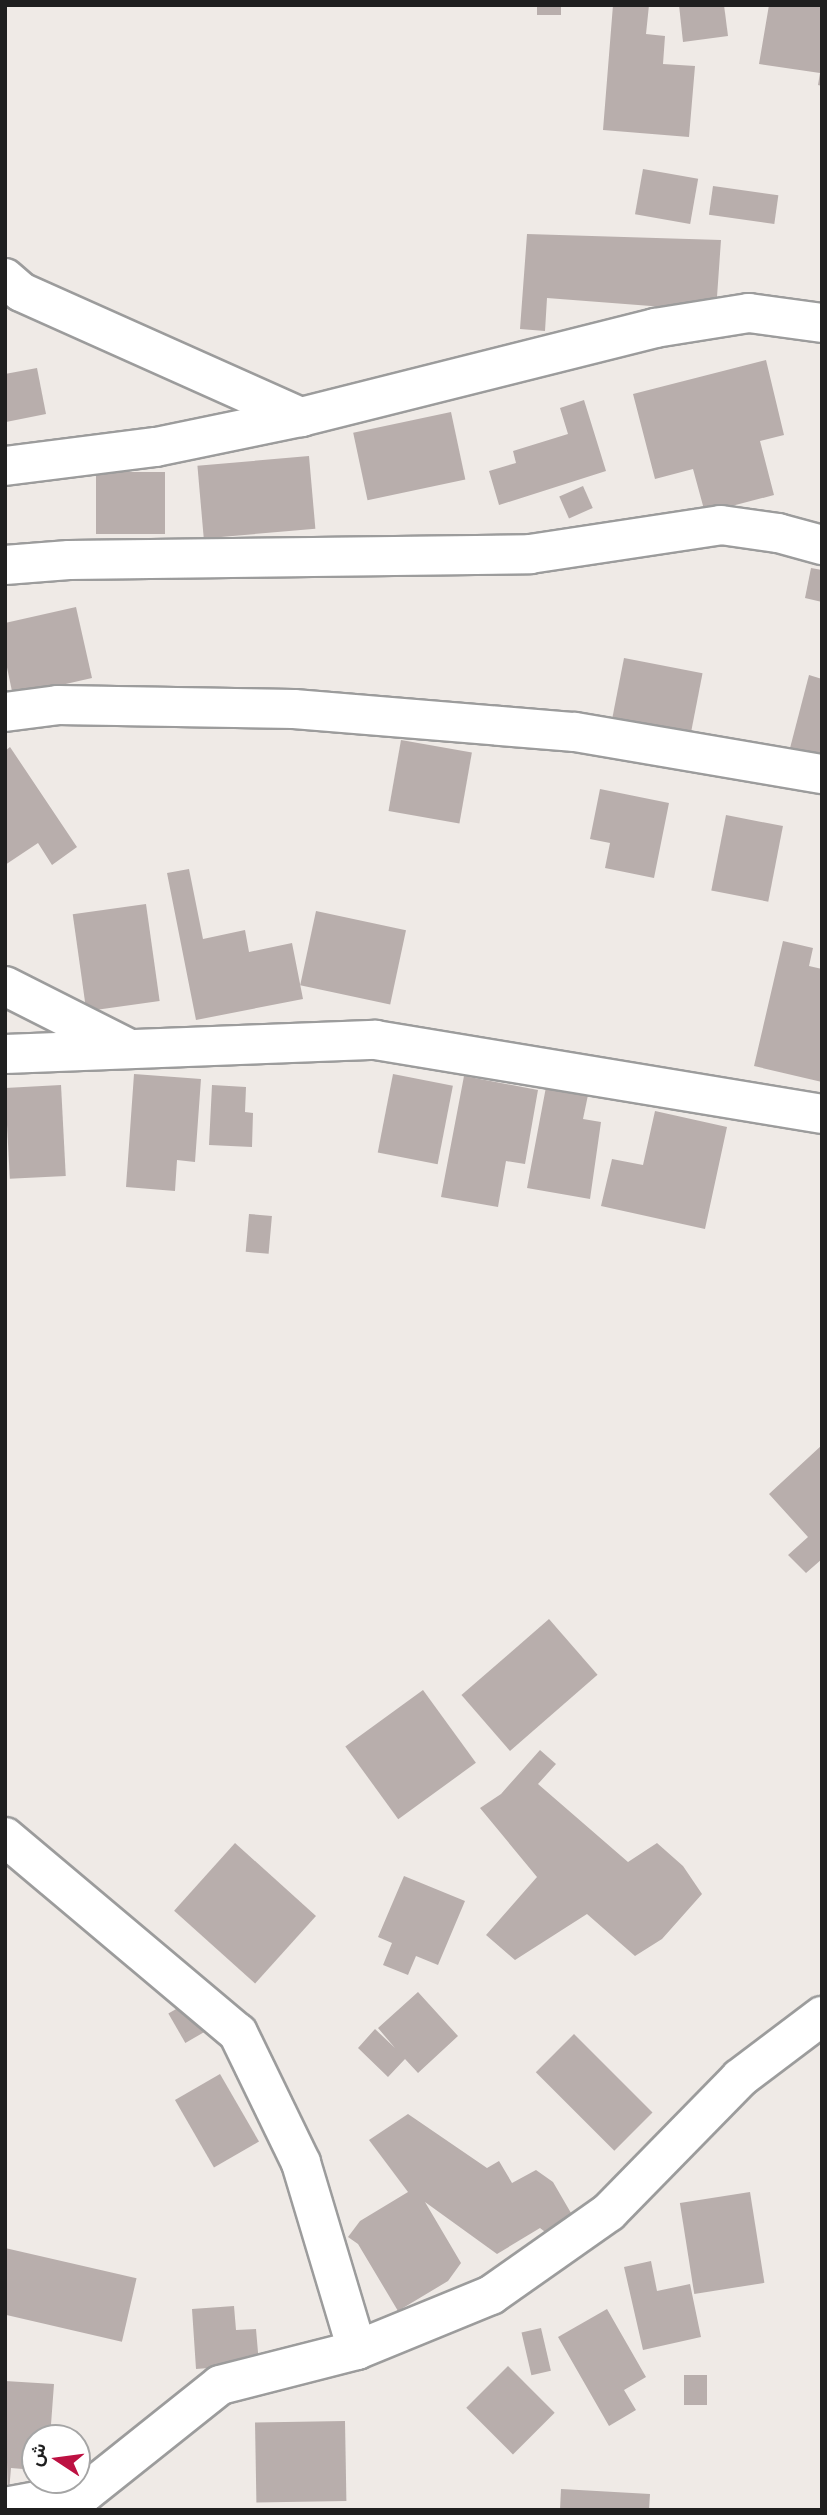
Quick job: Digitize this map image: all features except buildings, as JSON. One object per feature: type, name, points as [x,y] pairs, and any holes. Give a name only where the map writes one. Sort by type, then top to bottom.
[{"type":"street","points":[[5,278],[21,292],[301,417]]},
{"type":"street","points":[[5,466],[156,447],[301,417],[655,328],[749,313],[822,323]]},
{"type":"street","points":[[5,565],[69,560],[530,554],[721,525],[778,533],[822,545]]},
{"type":"street","points":[[5,712],[58,705],[294,709],[575,732],[822,774]]},
{"type":"street","points":[[5,986],[136,1052]]},
{"type":"street","points":[[5,1054],[136,1052],[376,1040],[822,1114]]},
{"type":"street","points":[[5,1837],[238,2033],[301,2163],[357,2350]]},
{"type":"street","points":[[5,2507],[86,2492],[220,2385],[357,2350],[491,2295],[609,2212],[740,2078],[822,2016]]}]
